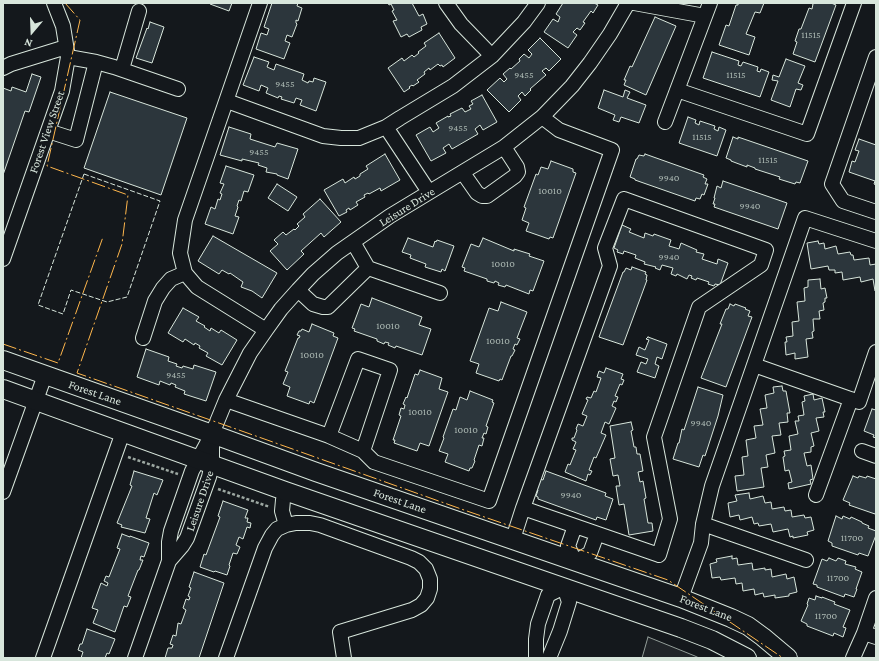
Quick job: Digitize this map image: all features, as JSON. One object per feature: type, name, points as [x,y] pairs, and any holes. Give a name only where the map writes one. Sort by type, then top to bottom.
[{"type":"main road","name":"Forest Lane","points":[[3,360],[316,472],[681,598],[748,626],[763,636],[788,658]]},
{"type":"main road","points":[[3,389],[285,491],[700,635],[747,658]]},
{"type":"main road","points":[[564,587],[575,562]]},
{"type":"street","name":"Forest View Street","points":[[3,259],[5,244],[62,91],[67,52],[63,26],[54,3]]},
{"type":"street","points":[[260,3],[185,220],[180,253],[185,273],[197,287],[266,330]]},
{"type":"street","points":[[446,3],[461,24],[492,56]]},
{"type":"street","points":[[227,101],[323,136],[359,138],[386,128],[453,86],[492,56],[524,22],[538,3]]},
{"type":"street","name":"Leisure Drive","points":[[134,658],[169,561],[187,538],[209,477],[205,462],[212,434],[226,400],[250,353],[281,309],[313,274],[353,242],[390,216],[504,147],[542,117],[567,92],[581,75],[610,34],[628,3]]},
{"type":"street","points":[[634,3],[705,16]]},
{"type":"street","points":[[681,3],[705,16]]},
{"type":"street","points":[[665,122],[710,3]]},
{"type":"street","points":[[677,90],[807,134],[854,3]]},
{"type":"street","points":[[122,69],[139,11]]},
{"type":"street","points":[[3,68],[11,64],[67,52],[122,69],[178,89]]},
{"type":"street","points":[[876,57],[832,184],[843,201],[876,212]]},
{"type":"street","points":[[48,131],[76,140],[96,62]]},
{"type":"street","points":[[226,400],[329,436],[363,451],[374,462],[489,501],[612,150],[559,130],[542,117]]},
{"type":"street","points":[[386,128],[429,192]]},
{"type":"street","points":[[463,173],[477,192],[482,196],[487,196],[515,176],[518,172],[504,147]]},
{"type":"street","points":[[513,539],[523,508],[610,266],[605,248],[624,199],[766,250],[761,265],[699,307],[654,438],[670,520],[659,555],[523,508]]},
{"type":"street","points":[[681,598],[701,543],[703,524],[712,486],[806,218],[876,241]]},
{"type":"street","points":[[353,242],[368,268],[440,293]]},
{"type":"street","points":[[298,290],[313,304],[323,308],[328,307],[368,268]]},
{"type":"street","points":[[143,338],[155,301],[163,288],[171,279],[185,273]]},
{"type":"street","points":[[754,365],[859,402],[876,352]]},
{"type":"street","points":[[329,436],[358,359],[390,370],[363,451]]},
{"type":"street","points":[[3,492],[45,375]]},
{"type":"street","points":[[816,495],[851,399]]},
{"type":"street","points":[[44,658],[123,432]]},
{"type":"street","points":[[862,452],[876,456]]},
{"type":"street","points":[[226,658],[265,548],[284,518],[283,500],[285,491]]},
{"type":"street","points":[[284,518],[296,523],[320,525],[411,558],[419,562],[426,569],[430,579],[430,588],[427,598],[421,605],[412,610],[340,632],[344,658]]},
{"type":"street","points":[[703,524],[806,560]]},
{"type":"street","points":[[575,526],[568,546],[575,562],[590,553],[597,534]]},
{"type":"street","points":[[536,658],[538,624],[548,595],[564,587],[569,602],[560,631],[549,658]]},
{"type":"street","points":[[853,658],[856,651],[870,635],[876,598]]},
{"type":"path","points":[[116,453],[181,476]]},
{"type":"path","points":[[214,487],[284,518]]},
{"type":"shaded area","points":[[648,637],[695,656],[699,658],[642,658]]},
{"type":"building","points":[[210,3],[232,3],[229,11]]},
{"type":"building","points":[[272,3],[298,3],[297,6],[302,8],[298,21],[296,20],[297,24],[292,37],[287,35],[285,41],[290,43],[284,59],[256,49],[261,33],[267,35],[269,29],[264,27]]},
{"type":"building","points":[[388,3],[412,3],[419,16],[423,14],[427,24],[421,27],[422,30],[409,37],[407,34],[401,37],[393,21],[397,20],[392,11],[394,10],[391,4],[389,5]]},
{"type":"building","points":[[563,3],[594,3],[598,5],[593,13],[591,11],[583,22],[585,23],[580,30],[577,28],[573,32],[577,35],[568,48],[544,32],[553,19],[558,22],[560,17],[556,14]]},
{"type":"building","points":[[738,3],[764,3],[760,13],[755,12],[746,34],[755,37],[749,55],[719,45],[726,25],[729,26]]},
{"type":"building","points":[[811,3],[831,3],[836,5],[815,62],[793,54],[799,29],[801,29],[809,8],[812,9],[813,4]]},
{"type":"building","points":[[655,17],[676,26],[646,95],[624,85],[626,80],[624,80],[630,66],[632,67]]},
{"type":"building","points":[[150,22],[164,27],[152,63],[136,58]]},
{"type":"building","points":[[439,33],[455,58],[443,67],[442,65],[440,66],[438,64],[430,70],[429,68],[424,72],[425,74],[417,80],[419,82],[409,87],[410,88],[404,92],[388,68],[402,58],[404,61],[412,55],[414,57],[426,46],[424,43]]},
{"type":"building","points":[[540,38],[561,59],[549,71],[546,68],[542,71],[546,75],[530,89],[531,90],[525,96],[522,92],[518,96],[521,100],[509,112],[487,90],[500,78],[504,82],[507,79],[503,74],[520,61],[519,59],[524,54],[529,58],[532,54],[528,50]]},
{"type":"building","points":[[712,52],[739,61],[738,65],[741,66],[743,62],[758,67],[757,71],[760,72],[761,69],[769,72],[760,97],[703,78]]},
{"type":"building","points":[[254,57],[269,62],[267,67],[274,70],[276,64],[304,74],[302,80],[308,83],[309,81],[313,82],[314,78],[326,82],[316,111],[300,105],[302,100],[296,98],[294,103],[281,99],[282,97],[279,96],[278,98],[266,93],[268,88],[261,85],[259,91],[243,85]]},
{"type":"building","points":[[786,59],[805,66],[798,83],[803,85],[801,90],[796,89],[790,107],[771,100],[778,81],[772,80],[773,75],[779,77]]},
{"type":"building","points":[[32,74],[41,77],[29,112],[25,111],[3,175],[3,88],[11,91],[12,87],[26,92]]},
{"type":"building","points":[[604,90],[623,97],[625,90],[630,92],[627,98],[646,105],[639,123],[621,117],[619,122],[613,120],[615,115],[598,108]]},
{"type":"building","points":[[110,92],[187,118],[161,195],[84,168]]},
{"type":"building","points":[[482,95],[497,122],[483,130],[480,125],[475,129],[478,134],[452,149],[449,144],[443,148],[446,153],[431,161],[416,135],[430,127],[433,132],[439,128],[436,123],[448,116],[451,116],[450,114],[462,108],[465,112],[471,109],[469,106],[473,104],[471,101]]},
{"type":"building","points":[[688,117],[696,120],[695,123],[699,125],[700,121],[715,126],[714,129],[718,131],[719,127],[726,130],[717,156],[679,143]]},
{"type":"building","points":[[229,127],[251,134],[250,139],[275,147],[277,143],[298,149],[288,179],[277,174],[266,172],[267,168],[258,165],[259,163],[242,159],[242,161],[220,155]]},
{"type":"building","points":[[733,137],[738,139],[738,137],[808,161],[800,183],[796,182],[795,184],[779,179],[780,177],[747,165],[747,167],[726,158]]},
{"type":"building","points":[[859,139],[876,145],[876,185],[874,184],[875,181],[849,172],[852,161],[855,162],[859,151],[855,150]]},
{"type":"building","points":[[385,154],[400,180],[381,191],[380,188],[364,195],[365,197],[356,202],[358,205],[350,210],[349,208],[346,210],[347,212],[339,216],[324,190],[343,179],[345,183],[354,177],[355,179],[368,169],[366,166]]},
{"type":"building","points":[[645,154],[704,175],[703,177],[707,179],[705,184],[708,184],[704,195],[702,194],[700,199],[696,198],[695,201],[630,177],[636,159],[639,155],[644,156]]},
{"type":"building","points":[[551,161],[573,169],[573,172],[576,173],[553,238],[550,237],[549,239],[526,231],[529,223],[522,220],[526,208],[524,207],[536,174],[538,175],[541,167],[548,169]]},
{"type":"building","points":[[226,166],[254,175],[248,192],[244,191],[241,201],[239,200],[235,216],[239,217],[233,234],[205,224],[211,207],[215,209],[218,199],[220,200],[222,194],[220,193],[224,184],[220,183]]},
{"type":"building","points":[[723,181],[787,203],[778,229],[714,207],[715,204],[713,204],[717,186],[721,188]]},
{"type":"building","points":[[277,184],[297,197],[288,211],[268,198]]},
{"type":"building","points":[[320,199],[341,222],[324,237],[321,233],[301,251],[304,254],[287,270],[270,251],[278,244],[274,240],[283,232],[286,235],[294,229],[295,230],[299,226],[297,224],[305,217],[303,214]]},
{"type":"building","points":[[622,225],[631,229],[629,232],[644,238],[645,233],[653,236],[654,234],[671,240],[669,246],[679,249],[681,243],[697,250],[696,252],[704,254],[702,259],[717,264],[718,259],[728,263],[720,285],[715,284],[714,286],[708,284],[709,282],[697,278],[696,280],[691,278],[692,276],[689,275],[687,279],[677,274],[676,276],[671,274],[673,268],[662,265],[660,270],[655,268],[656,267],[644,264],[645,262],[635,258],[636,255],[624,251],[623,254],[617,252],[618,250],[614,248]]},
{"type":"building","points":[[213,236],[277,273],[262,298],[252,291],[241,287],[243,282],[230,273],[229,274],[222,270],[219,274],[198,261]]},
{"type":"building","points":[[408,238],[433,247],[435,241],[436,242],[437,240],[454,246],[445,271],[442,269],[441,272],[425,267],[426,264],[410,258],[411,255],[402,252]]},
{"type":"building","points":[[483,238],[514,251],[514,249],[530,254],[529,256],[544,261],[533,291],[530,290],[529,294],[506,285],[505,287],[498,285],[499,283],[495,281],[494,283],[487,281],[487,279],[464,271],[465,268],[462,267],[471,244],[479,247]]},
{"type":"building","points":[[818,241],[819,244],[824,243],[825,249],[836,246],[838,254],[850,252],[851,255],[853,255],[854,260],[869,258],[870,265],[876,264],[876,290],[875,291],[873,279],[861,282],[860,277],[843,280],[842,272],[835,273],[835,270],[829,270],[828,266],[811,269],[807,243]]},
{"type":"building","points":[[632,267],[646,272],[645,274],[647,275],[647,280],[623,345],[599,337],[623,272],[626,268],[631,270]]},
{"type":"building","points":[[820,279],[821,289],[825,288],[827,298],[825,298],[825,302],[823,303],[824,310],[819,311],[820,319],[813,319],[813,338],[806,339],[808,357],[795,359],[795,353],[786,355],[786,337],[793,336],[792,322],[799,321],[797,302],[805,301],[804,288],[808,287],[808,280]]},
{"type":"building","points":[[372,298],[422,317],[419,325],[431,329],[422,355],[396,346],[395,348],[388,345],[389,343],[385,342],[384,344],[377,341],[377,339],[354,331],[355,329],[352,328],[361,304],[369,307]]},
{"type":"building","points":[[501,302],[527,312],[517,338],[520,339],[517,345],[515,344],[513,349],[515,350],[511,356],[502,380],[500,379],[499,381],[476,373],[479,364],[470,361],[489,308],[498,311]]},
{"type":"building","points":[[730,304],[734,306],[735,304],[746,308],[745,309],[750,311],[748,316],[752,317],[726,387],[701,378],[722,324],[720,324],[726,309],[728,309]]},
{"type":"building","points":[[183,308],[199,317],[196,321],[210,331],[211,328],[219,333],[221,330],[237,340],[222,365],[206,356],[208,353],[199,348],[200,346],[195,343],[194,345],[185,339],[183,342],[168,333]]},
{"type":"building","points":[[312,324],[334,333],[333,336],[338,338],[314,403],[310,401],[309,404],[287,396],[290,387],[283,384],[288,372],[285,371],[300,336],[297,335],[302,329],[309,332]]},
{"type":"building","points":[[648,337],[667,344],[662,359],[657,357],[655,364],[659,366],[655,378],[637,372],[641,362],[646,364],[648,359],[636,355],[639,347],[645,350],[649,340],[646,339]]},
{"type":"building","points":[[146,349],[169,357],[168,361],[177,364],[176,366],[182,368],[183,366],[193,369],[194,365],[216,372],[206,401],[184,394],[185,391],[175,387],[176,385],[171,383],[170,385],[160,381],[159,385],[137,377]]},
{"type":"building","points":[[606,368],[623,374],[621,379],[624,380],[622,385],[620,384],[615,396],[618,397],[612,406],[616,408],[609,424],[605,422],[601,433],[606,435],[596,458],[594,457],[589,470],[592,471],[590,475],[588,474],[586,481],[565,472],[568,464],[570,465],[576,450],[573,449],[576,442],[572,440],[572,438],[574,438],[578,424],[583,426],[587,416],[582,414],[588,400],[586,399],[587,397],[591,398],[594,391],[596,392],[601,378],[597,377],[599,371],[604,373]]},
{"type":"building","points":[[420,370],[442,378],[439,389],[448,392],[429,446],[420,443],[417,451],[394,443],[395,440],[393,440],[401,416],[399,415],[401,408],[404,409],[405,405],[403,404],[406,397],[407,398],[415,374],[418,375]]},
{"type":"building","points":[[782,386],[783,391],[786,391],[790,413],[787,413],[788,422],[779,423],[781,435],[772,436],[775,453],[766,455],[768,467],[761,468],[764,487],[737,491],[735,476],[744,475],[742,457],[748,456],[746,440],[756,438],[754,426],[763,425],[760,409],[767,408],[765,395],[774,393],[773,387]]},
{"type":"building","points":[[698,387],[723,395],[705,456],[703,455],[699,467],[673,459],[682,429],[684,430]]},
{"type":"building","points":[[470,391],[493,400],[492,402],[494,403],[486,426],[488,427],[486,434],[484,433],[482,438],[484,438],[482,446],[479,445],[474,460],[475,461],[469,471],[445,462],[448,454],[439,451],[453,409],[456,410],[460,397],[467,400]]},
{"type":"building","points":[[813,394],[814,400],[822,398],[825,412],[823,412],[824,417],[816,418],[819,431],[811,433],[814,446],[811,447],[811,452],[804,453],[807,466],[811,465],[813,479],[810,480],[811,484],[789,489],[788,483],[792,482],[789,470],[785,471],[783,457],[785,456],[784,451],[791,450],[789,436],[798,434],[795,421],[799,421],[798,416],[804,415],[802,402],[805,401],[804,396]]},
{"type":"building","points":[[872,409],[876,410],[876,438],[873,437],[874,435],[864,431]]},
{"type":"building","points":[[631,422],[634,447],[636,447],[637,454],[640,454],[643,471],[638,472],[640,482],[643,481],[648,523],[652,523],[653,531],[629,535],[624,504],[619,505],[616,486],[620,486],[618,475],[613,476],[610,459],[615,458],[610,426]]},
{"type":"building","points":[[134,471],[163,480],[157,495],[154,493],[146,518],[150,519],[145,533],[121,527],[122,525],[117,523],[132,486],[130,485]]},
{"type":"building","points":[[546,471],[606,493],[605,496],[613,499],[606,520],[597,517],[596,520],[538,499],[536,496],[538,490],[536,489],[540,479],[543,480]]},
{"type":"building","points":[[853,476],[858,478],[859,476],[866,478],[867,476],[876,479],[875,514],[849,505],[850,503],[843,500]]},
{"type":"building","points":[[749,493],[750,499],[763,496],[765,503],[771,502],[772,509],[784,507],[785,511],[791,510],[792,517],[804,515],[805,518],[811,517],[814,530],[807,532],[808,535],[793,538],[793,536],[790,537],[788,529],[773,532],[771,524],[759,526],[758,523],[754,524],[752,517],[740,520],[739,515],[730,517],[728,503],[737,501],[735,495]]},
{"type":"building","points":[[223,501],[248,510],[245,518],[248,518],[247,522],[251,523],[250,528],[247,527],[243,539],[239,537],[236,545],[240,547],[237,554],[233,553],[227,575],[200,567],[220,517],[218,516]]},
{"type":"building","points":[[836,516],[842,519],[843,516],[850,519],[851,517],[869,526],[868,528],[876,531],[876,535],[868,556],[859,553],[858,555],[832,546],[832,543],[828,541]]},
{"type":"building","points":[[122,534],[149,543],[144,557],[141,556],[140,560],[143,560],[128,596],[131,597],[127,607],[124,606],[115,632],[93,623],[98,610],[92,608],[101,583],[107,586],[108,583],[104,581],[106,576],[109,577],[120,549],[117,548]]},
{"type":"building","points":[[732,556],[732,559],[737,558],[738,565],[752,563],[753,570],[765,568],[765,570],[771,569],[772,577],[786,574],[787,579],[794,577],[797,592],[789,594],[789,596],[775,598],[775,595],[764,597],[763,593],[755,595],[754,589],[743,591],[742,583],[736,584],[735,578],[721,580],[720,577],[712,578],[710,564],[717,562],[716,559]]},
{"type":"building","points":[[829,558],[836,561],[838,558],[846,561],[845,564],[856,567],[855,569],[862,572],[854,597],[845,594],[844,597],[817,587],[817,585],[813,584],[822,559],[827,561]]},
{"type":"building","points":[[194,572],[224,583],[199,658],[165,658],[168,648],[172,648],[173,645],[170,644],[173,635],[176,636],[178,623],[181,624],[186,610],[183,608],[186,599],[189,600],[190,597],[188,596],[191,588],[189,587]]},
{"type":"building","points":[[816,596],[835,602],[834,604],[850,610],[843,627],[846,628],[843,637],[834,633],[833,636],[807,626],[807,624],[801,621],[808,605],[809,598],[815,600]]},
{"type":"building","points":[[87,629],[115,639],[109,654],[107,653],[105,658],[81,658],[83,652],[78,650],[80,644],[82,644]]},
{"type":"fence","points":[[84,174],[160,201],[127,297],[107,302],[71,290],[63,314],[38,305],[84,174]]},
{"type":"power","points":[[65,3],[80,20],[47,166],[128,195],[122,244],[77,373],[464,510],[668,580],[783,658]]},
{"type":"power","points":[[3,344],[58,363],[103,237]]}]
